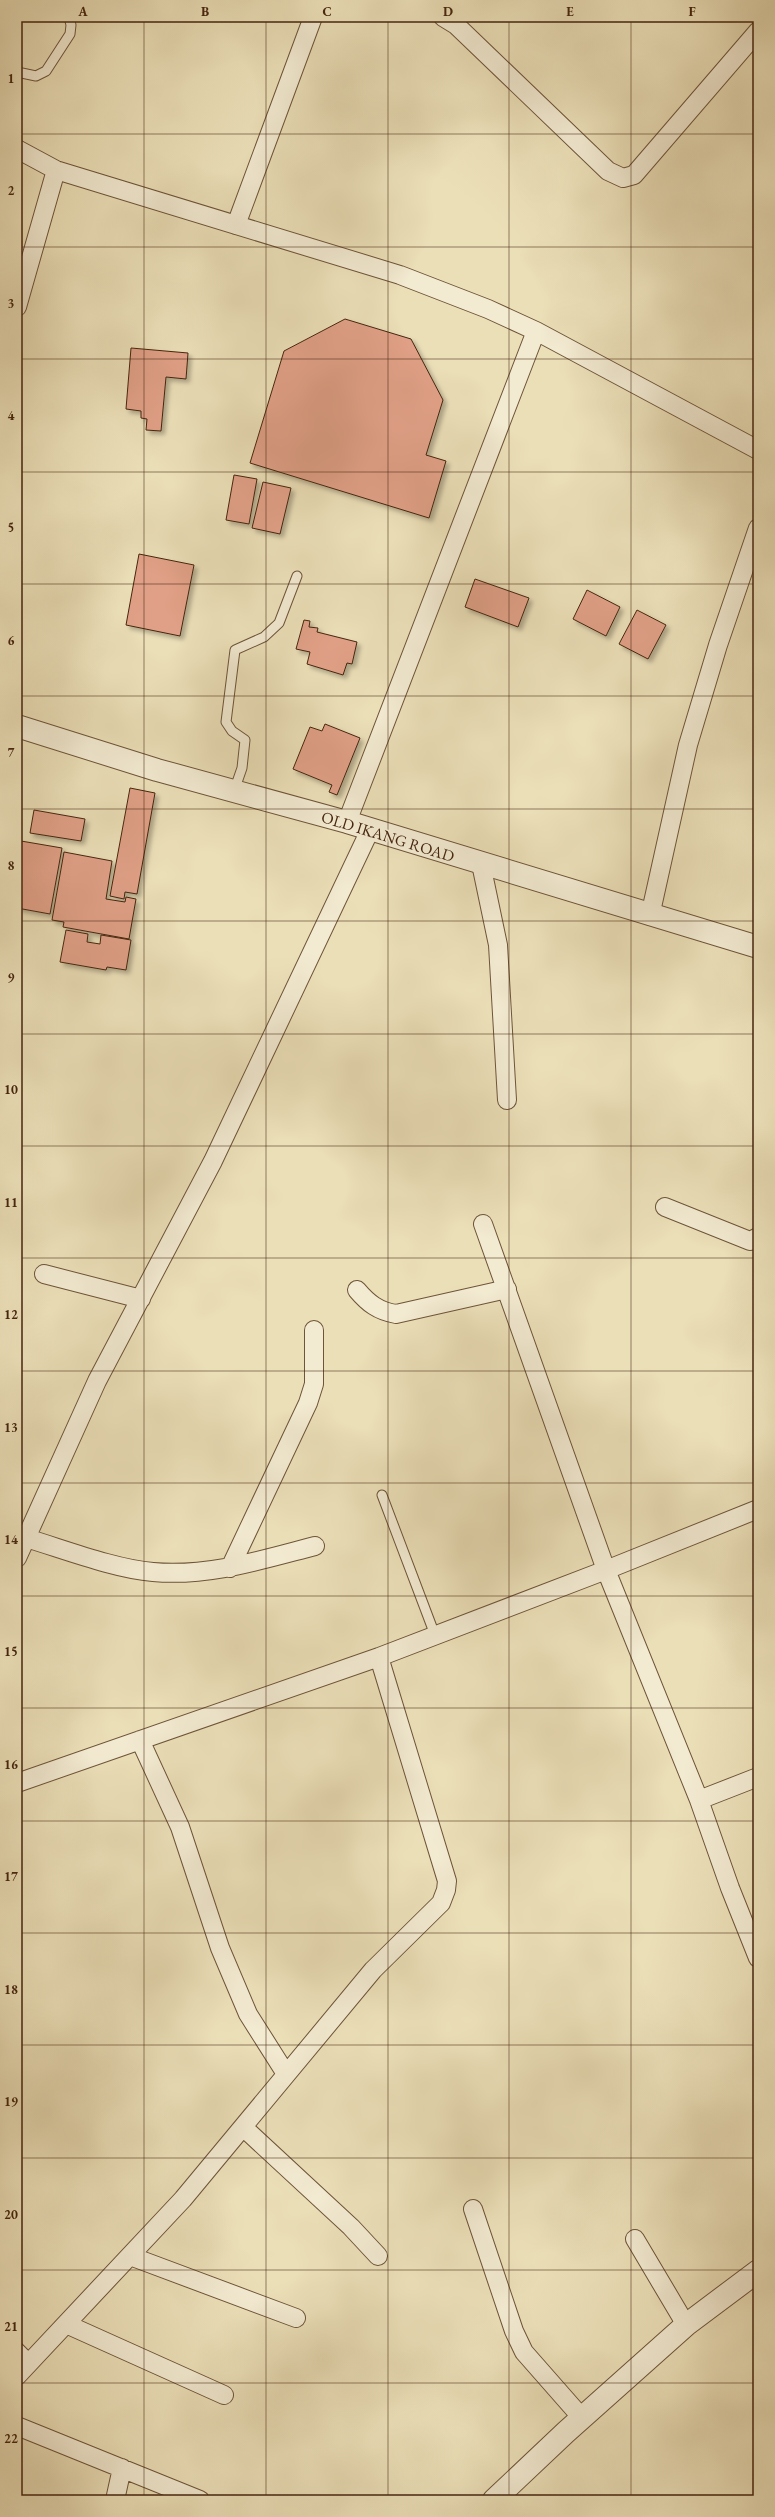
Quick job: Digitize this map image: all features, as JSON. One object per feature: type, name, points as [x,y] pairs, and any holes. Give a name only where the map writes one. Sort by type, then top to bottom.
[{"type":"street","points":[[236,225],[313,17]]},
{"type":"street","points":[[443,17],[456,25],[608,171],[623,178],[634,175],[758,31]]},
{"type":"street","points":[[17,149],[56,170],[400,276],[488,309],[536,331],[758,450]]},
{"type":"street","points":[[17,307],[56,170]]},
{"type":"street","points":[[347,822],[536,331]]},
{"type":"street","points":[[650,916],[688,745],[718,645],[758,528]]},
{"type":"street","name":"OLD IKANG ROAD","points":[[17,726],[157,770],[347,822],[650,916],[758,947]]},
{"type":"street","points":[[17,1558],[96,1381],[141,1299],[213,1161],[370,830]]},
{"type":"street","points":[[481,864],[498,945],[507,1100]]},
{"type":"street","points":[[665,1207],[750,1241],[758,1237]]},
{"type":"street","points":[[483,1224],[606,1570],[699,1800],[730,1888],[758,1957]]},
{"type":"street","points":[[44,1274],[141,1299]]},
{"type":"street","points":[[357,1290],[368,1303],[383,1312],[396,1314],[507,1289]]},
{"type":"street","points":[[230,1568],[308,1404],[314,1384],[314,1330]]},
{"type":"street","points":[[17,1783],[379,1657],[606,1570],[758,1509]]},
{"type":"street","points":[[26,1538],[151,1572],[174,1573],[230,1568],[315,1546]]},
{"type":"street","points":[[17,2376],[183,2200],[286,2074],[374,1970],[441,1903],[446,1890],[447,1881],[379,1657]]},
{"type":"street","points":[[140,1740],[180,1828],[220,1948],[245,2008],[286,2074]]},
{"type":"street","points":[[699,1800],[758,1777]]},
{"type":"street","points":[[243,2127],[351,2227],[378,2256]]},
{"type":"street","points":[[473,2209],[514,2331],[524,2352],[582,2418]]},
{"type":"street","points":[[634,2239],[686,2325]]},
{"type":"street","points":[[130,2256],[296,2318]]},
{"type":"street","points":[[494,2500],[582,2418],[686,2325],[758,2271]]},
{"type":"street","points":[[66,2324],[224,2395]]},
{"type":"street","points":[[17,2426],[200,2500]]},
{"type":"street","points":[[115,2500],[122,2468]]},
{"type":"lane","points":[[17,72],[36,76],[46,71],[70,34],[71,25],[68,17]]},
{"type":"lane","points":[[234,791],[242,768],[245,740],[232,731],[226,722],[235,650],[264,637],[279,623],[297,576]]},
{"type":"lane","points":[[382,1495],[435,1635]]},
{"type":"lane","points":[[17,2346],[32,2361]]},
{"type":"building","points":[[345,319],[411,339],[443,400],[426,455],[446,461],[429,518],[250,463],[284,351]]},
{"type":"building","points":[[131,348],[188,353],[186,379],[166,377],[161,431],[146,430],[147,419],[141,418],[141,411],[126,409]]},
{"type":"building","points":[[234,475],[257,479],[249,524],[226,520]]},
{"type":"building","points":[[263,482],[291,488],[280,534],[252,528]]},
{"type":"building","points":[[139,554],[194,565],[180,636],[126,625]]},
{"type":"building","points":[[475,579],[529,598],[518,627],[465,607]]},
{"type":"building","points":[[587,590],[620,607],[606,636],[573,619]]},
{"type":"building","points":[[637,610],[666,625],[648,659],[619,644]]},
{"type":"building","points":[[304,620],[310,621],[309,627],[318,628],[317,632],[357,642],[352,664],[347,663],[343,675],[307,664],[310,652],[296,649]]},
{"type":"building","points":[[325,724],[360,738],[337,795],[329,792],[332,785],[293,769],[310,727],[322,731]]},
{"type":"building","points":[[130,788],[155,793],[137,894],[125,892],[124,899],[110,896]]},
{"type":"building","points":[[34,810],[85,819],[81,841],[30,833]]},
{"type":"building","points":[[21,841],[62,848],[50,914],[17,908],[17,866]]},
{"type":"building","points":[[64,852],[112,861],[106,899],[125,902],[126,897],[136,899],[129,939],[63,927],[64,922],[52,920]]},
{"type":"building","points":[[66,930],[88,934],[87,942],[100,944],[101,935],[131,940],[126,970],[107,967],[106,970],[60,962]]}]
